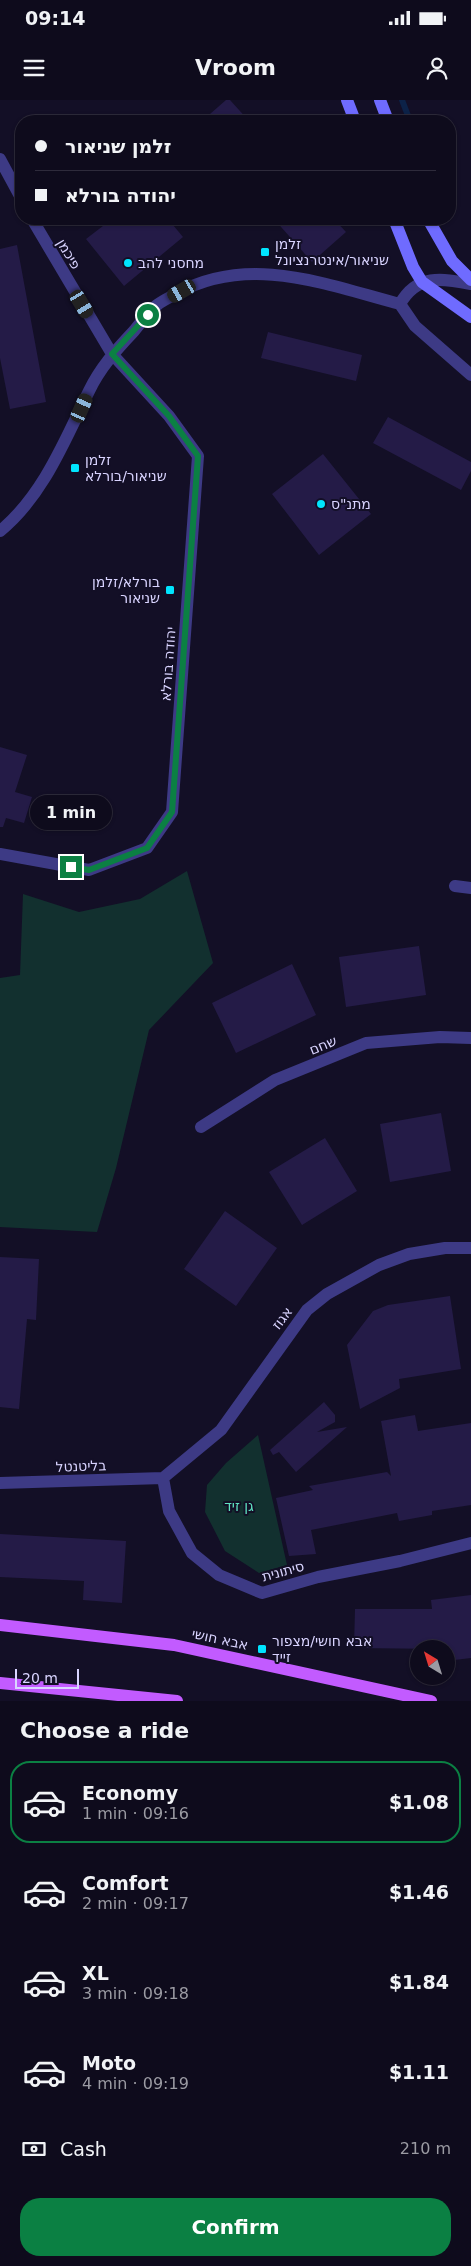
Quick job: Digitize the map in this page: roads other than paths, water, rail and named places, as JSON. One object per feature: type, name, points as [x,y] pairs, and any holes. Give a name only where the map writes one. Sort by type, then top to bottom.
[{"type":"main road","name":"אבא חושי","points":[[0,1625],[174,1645],[431,1701]]},
{"type":"main road","points":[[0,1683],[177,1701]]},
{"type":"street","points":[[347,100],[353,115]]},
{"type":"street","points":[[380,100],[386,115]]},
{"type":"street","points":[[0,159],[15,187]]},
{"type":"street","name":"פיכמן","points":[[36,225],[112,354]]},
{"type":"street","points":[[396,225],[413,267],[422,282],[471,317]]},
{"type":"street","points":[[431,225],[452,261],[471,282]]},
{"type":"street","points":[[0,531],[13,520],[54,464],[99,372],[112,354],[158,305],[194,284],[232,275],[290,275],[323,281],[400,304],[415,326],[471,375]]},
{"type":"street","points":[[400,304],[406,293],[422,282],[444,280],[471,282]]},
{"type":"street","name":"יהודה בורלא","points":[[0,854],[89,870],[147,848],[172,812],[198,456],[169,416],[112,354]]},
{"type":"street","points":[[455,886],[471,888]]},
{"type":"street","name":"שחם","points":[[201,1127],[275,1080],[366,1043],[440,1037],[471,1038]]},
{"type":"street","name":"אגוז","points":[[163,1478],[221,1430],[307,1310],[326,1294],[379,1265],[409,1254],[445,1248],[471,1248]]},
{"type":"street","name":"בליטנטל","points":[[0,1484],[163,1478]]},
{"type":"street","name":"סיתונית","points":[[163,1478],[169,1511],[192,1553],[218,1575],[262,1593],[318,1577],[400,1561],[471,1543]]},
{"type":"waterway","points":[[402,100],[408,115]]},
{"type":"place","name":"זלמן שניאור/אינטרנציונל","points":[[265,252]]},
{"type":"place","name":"מחסני להב","points":[[128,263]]},
{"type":"place","name":"זלמן שניאור/בורלא","points":[[75,468]]},
{"type":"place","name":"מתנ\"ס","points":[[321,504]]},
{"type":"place","name":"בורלא/זלמן שניאור","points":[[170,590]]},
{"type":"place","name":"אבא חושי/מצפור זייד","points":[[262,1649]]},
{"type":"park label","name":"גן זיד","points":[[239,1506]]}]
